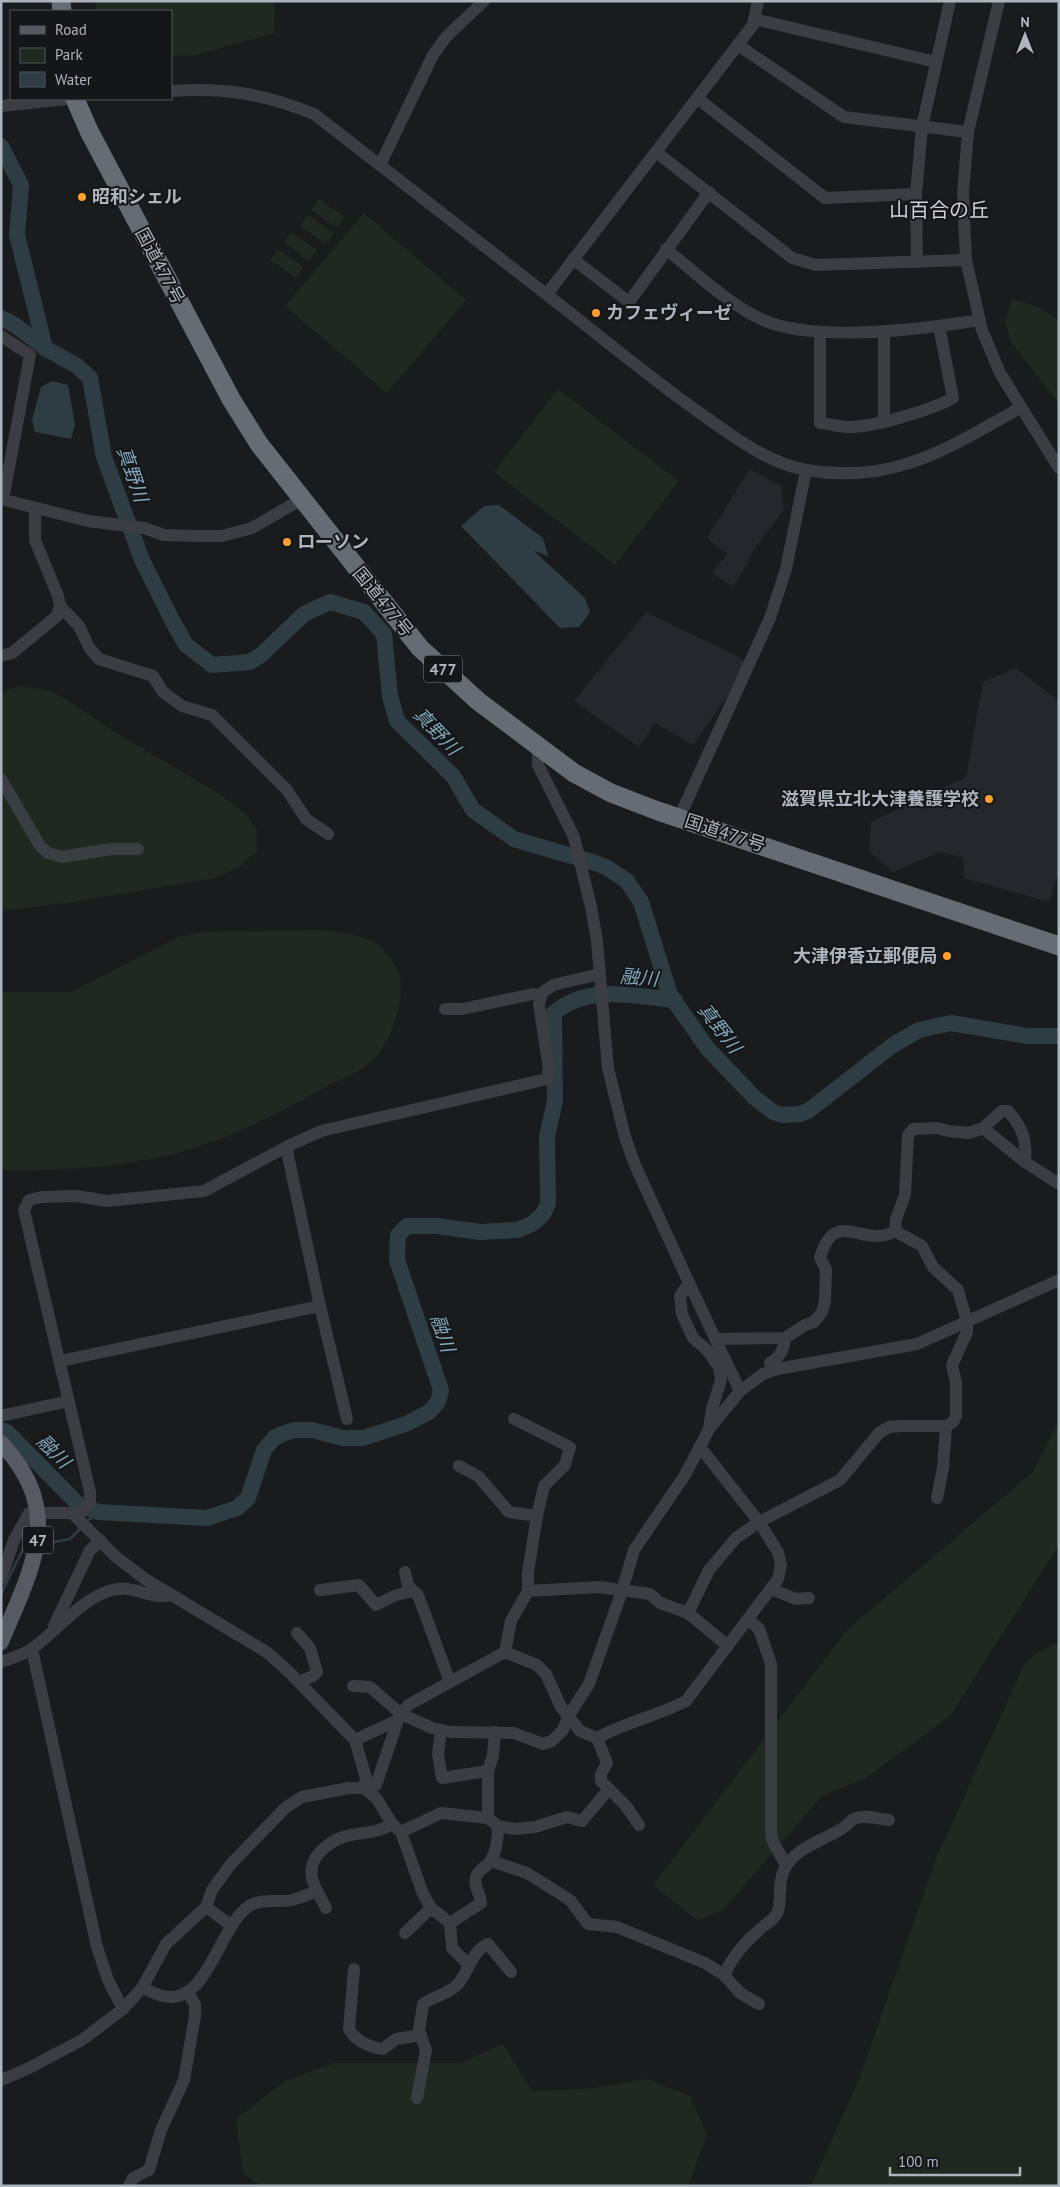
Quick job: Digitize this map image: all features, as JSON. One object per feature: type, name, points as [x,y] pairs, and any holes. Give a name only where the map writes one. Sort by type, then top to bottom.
[{"type":"highway","name":"国道477号","points":[[74,100],[89,131],[231,399],[259,444],[420,648],[478,701],[538,748],[574,773],[611,793],[679,818],[1059,946]]},
{"type":"main road","name":"47","points":[[1,1443],[16,1458],[32,1486],[38,1512],[39,1537],[34,1561],[1,1642]]},
{"type":"street","points":[[380,165],[433,55],[446,37],[484,1]]},
{"type":"street","points":[[547,294],[753,25],[758,1]]},
{"type":"street","points":[[917,262],[916,194],[922,127],[950,1]]},
{"type":"street","points":[[999,1],[968,132],[963,193],[966,260],[980,320],[1000,373],[1059,468]]},
{"type":"street","points":[[754,19],[936,62]]},
{"type":"street","points":[[738,45],[844,117],[968,132]]},
{"type":"street","points":[[172,91],[203,88],[238,91],[281,100],[314,114],[677,397],[744,444],[771,458],[806,470],[873,472],[907,465],[938,453],[1020,408]]},
{"type":"street","points":[[697,98],[825,198],[916,194]]},
{"type":"street","points":[[1,106],[58,100]]},
{"type":"street","points":[[656,152],[792,258],[803,262],[816,265],[966,260]]},
{"type":"street","points":[[573,259],[629,302],[709,192]]},
{"type":"street","points":[[666,249],[743,309],[762,320],[792,328],[820,332],[884,331],[980,320]]},
{"type":"street","points":[[820,332],[820,423],[849,427],[884,421],[938,407],[953,398],[939,326]]},
{"type":"street","points":[[884,331],[884,421]]},
{"type":"street","points":[[1,336],[30,355],[2,500],[118,526],[144,528],[164,534],[222,536],[252,528],[302,499]]},
{"type":"street","points":[[679,818],[750,666],[773,610],[786,568],[806,470]]},
{"type":"street","points":[[1,656],[12,653],[57,616],[60,606],[58,596],[35,540],[35,508]]},
{"type":"street","points":[[60,606],[79,626],[90,649],[99,659],[153,676],[163,692],[182,706],[212,715],[287,790],[306,819],[328,834]]},
{"type":"street","points":[[538,748],[538,765],[574,837],[591,907],[600,974],[608,1068],[616,1104],[635,1165],[740,1391]]},
{"type":"street","points":[[1,779],[40,846],[48,852],[62,857],[110,849],[138,849]]},
{"type":"street","points":[[76,1517],[90,1502],[90,1492],[24,1210],[29,1200],[42,1197],[77,1196],[107,1201],[204,1190],[321,1131],[547,1079],[549,1068],[539,1004],[541,996],[553,985],[600,974]]},
{"type":"street","points":[[445,1009],[462,1009],[533,994],[541,996]]},
{"type":"street","points":[[896,1232],[896,1219],[905,1195],[908,1135],[913,1129],[937,1128],[969,1133],[982,1128],[1002,1111],[1008,1111],[1024,1136],[1026,1145],[1024,1162]]},
{"type":"street","points":[[982,1128],[1024,1162],[1059,1184]]},
{"type":"street","points":[[288,1146],[288,1156],[320,1306],[347,1419]]},
{"type":"street","points":[[688,1613],[698,1590],[721,1552],[736,1538],[760,1522],[840,1480],[879,1433],[889,1428],[946,1426],[953,1422],[956,1416],[956,1383],[952,1364],[967,1332],[967,1322],[958,1290],[933,1267],[922,1246],[896,1232],[879,1238],[846,1231],[836,1231],[829,1236],[820,1258],[826,1269],[825,1301],[822,1312],[814,1322],[804,1325],[785,1338],[716,1339]]},
{"type":"street","points":[[353,1686],[370,1687],[400,1717],[441,1730],[451,1732],[514,1733],[542,1744],[552,1741],[563,1730],[569,1715],[589,1684],[622,1591],[634,1550],[686,1475],[709,1429],[740,1391],[763,1374],[777,1369],[916,1344],[1059,1280]]},
{"type":"street","points":[[689,1284],[680,1296],[682,1314],[693,1338],[707,1350],[719,1367],[721,1380],[712,1409],[709,1429]]},
{"type":"street","points":[[60,1361],[320,1306]]},
{"type":"street","points":[[770,1363],[779,1358],[783,1351],[785,1338]]},
{"type":"street","points":[[1,1416],[69,1400]]},
{"type":"street","points":[[505,1652],[511,1621],[528,1591],[528,1572],[544,1486],[565,1465],[570,1447],[514,1419]]},
{"type":"street","points":[[937,1498],[943,1468],[946,1426]]},
{"type":"street","points":[[598,1738],[615,1728],[668,1710],[686,1701],[778,1579],[781,1565],[778,1552],[760,1522],[700,1448]]},
{"type":"street","points":[[459,1466],[478,1476],[508,1512],[537,1516]]},
{"type":"street","points":[[1,1579],[14,1540],[30,1514],[61,1511],[72,1513],[115,1556],[145,1579],[268,1653],[299,1682],[355,1740],[366,1778],[364,1788]]},
{"type":"street","points":[[50,1632],[90,1550],[101,1541]]},
{"type":"street","points":[[405,1572],[408,1586],[418,1595],[450,1682]]},
{"type":"street","points":[[320,1590],[359,1585],[376,1605],[396,1595],[413,1591]]},
{"type":"street","points":[[528,1591],[599,1586],[650,1594],[660,1603],[688,1613],[728,1646]]},
{"type":"street","points":[[1,1662],[32,1649],[83,1605],[105,1592],[122,1587],[160,1598],[172,1595]]},
{"type":"street","points":[[771,1589],[796,1600],[809,1598]]},
{"type":"street","points":[[748,1619],[759,1629],[771,1664],[771,1827],[772,1840],[786,1865]]},
{"type":"street","points":[[297,1633],[310,1648],[317,1672],[313,1676],[299,1682]]},
{"type":"street","points":[[32,1649],[96,1947],[108,1980],[123,2009]]},
{"type":"street","points":[[1,2080],[27,2070],[82,2040],[123,2009],[142,1988],[166,1944],[206,1907],[212,1890],[230,1864],[284,1808],[302,1797],[376,1785],[400,1717],[408,1704],[505,1652]]},
{"type":"street","points":[[505,1652],[537,1665],[546,1674],[561,1706],[580,1731],[598,1738],[607,1763],[601,1774],[601,1781],[626,1806],[639,1825]]},
{"type":"street","points":[[355,1740],[400,1717]]},
{"type":"street","points":[[441,1730],[438,1754],[442,1778],[488,1771]]},
{"type":"street","points":[[450,1923],[481,1903],[481,1897],[475,1884],[476,1875],[491,1861],[498,1841],[493,1822],[488,1771],[493,1756],[495,1732]]},
{"type":"street","points":[[364,1788],[377,1799],[396,1828],[423,1894],[431,1908],[450,1923],[452,1948],[468,1964]]},
{"type":"street","points":[[326,1908],[311,1877],[312,1864],[330,1842],[343,1837],[396,1828],[441,1813],[493,1822],[514,1829],[535,1827],[567,1817],[582,1821],[608,1789]]},
{"type":"street","points":[[724,1975],[731,1960],[746,1942],[770,1921],[778,1911],[778,1886],[786,1865],[803,1850],[843,1828],[855,1818],[869,1817],[889,1820]]},
{"type":"street","points":[[491,1861],[527,1874],[570,1900],[588,1924],[616,1927],[705,1964],[724,1975],[740,1993],[758,2004]]},
{"type":"street","points":[[142,1988],[164,1997],[182,1996],[213,1962],[237,1917],[250,1906],[265,1900],[292,1900],[317,1891]]},
{"type":"street","points":[[206,1907],[232,1926]]},
{"type":"street","points":[[405,1933],[431,1908]]},
{"type":"street","points":[[417,2098],[426,2050],[420,2034],[423,2004],[458,1984],[468,1964],[483,1946],[488,1944],[511,1972]]},
{"type":"street","points":[[354,1969],[349,2029],[352,2036],[376,2048],[383,2049],[396,2039],[420,2034]]},
{"type":"street","points":[[129,2186],[133,2178],[149,2170],[162,2130],[184,2080],[195,2016],[195,2004],[187,1992]]},
{"type":"shaded area","points":[[750,469],[781,486],[784,510],[754,549],[747,565],[732,587],[712,573],[727,554],[707,538]]},
{"type":"shaded area","points":[[646,612],[751,663],[693,745],[655,723],[639,747],[574,701]]},
{"type":"shaded area","name":"滋賀県立北大津養護学校","points":[[1016,668],[1059,701],[1059,871],[1049,902],[964,878],[963,858],[940,852],[893,872],[869,851],[871,822],[966,777],[983,682]]},
{"type":"green space","points":[[95,1],[275,1],[274,33],[196,55],[172,56],[172,10],[97,10]]},
{"type":"green space","points":[[319,199],[345,217],[337,228],[311,210]]},
{"type":"green space","points":[[364,213],[466,300],[387,393],[285,306]]},
{"type":"green space","points":[[308,215],[334,233],[326,244],[300,226]]},
{"type":"green space","points":[[291,232],[317,250],[309,261],[284,242]]},
{"type":"green space","points":[[278,249],[303,267],[296,278],[270,260]]},
{"type":"green space","points":[[1012,299],[1036,306],[1059,320],[1059,404],[1011,342],[1005,322]]},
{"type":"green space","points":[[558,389],[679,481],[615,565],[494,472]]},
{"type":"green space","points":[[21,686],[48,690],[63,697],[113,731],[221,795],[247,815],[257,831],[257,851],[239,867],[215,878],[67,903],[1,911],[1,696],[6,690]]},
{"type":"green space","points":[[320,930],[346,933],[368,939],[386,952],[399,975],[401,995],[391,1033],[379,1054],[368,1065],[245,1129],[179,1153],[98,1166],[40,1170],[1,1170],[1,992],[71,992],[179,937],[203,932]]},
{"type":"green space","points":[[1059,1421],[1059,1545],[950,1716],[866,1778],[822,1796],[722,1911],[697,1920],[653,1885],[847,1630],[1033,1472]]},
{"type":"green space","points":[[1059,1642],[1059,2186],[811,2186],[860,2077],[935,1861],[1024,1665],[1035,1654]]},
{"type":"green space","points":[[503,2044],[532,2091],[588,2089],[647,2079],[690,2096],[707,2134],[688,2186],[261,2186],[243,2173],[236,2119],[286,2080],[335,2063],[461,2063]]},
{"type":"water","points":[[52,381],[68,385],[75,425],[71,439],[35,432],[32,420],[41,387]]},
{"type":"water","points":[[499,505],[543,538],[548,556],[534,551],[585,598],[590,612],[579,627],[560,628],[461,526],[484,506]]},
{"type":"waterway","name":"真野川","points":[[1,146],[21,185],[17,235],[45,348]]},
{"type":"waterway","name":"真野川","points":[[1,318],[15,325],[45,348],[77,366],[90,378],[104,457],[142,560],[186,645],[212,665],[250,662],[261,655],[304,614],[330,602],[364,612],[384,634],[390,696],[397,721],[453,776],[473,810],[514,839],[606,867],[627,881],[641,902],[670,995],[708,1049],[755,1098],[773,1112],[782,1115],[800,1114],[808,1111],[893,1045],[919,1030],[951,1023],[1027,1036],[1059,1036]]},
{"type":"waterway","name":"融川","points":[[1,1430],[7,1432],[78,1504],[98,1512],[207,1518],[237,1508],[248,1498],[264,1450],[274,1438],[282,1434],[294,1430],[312,1430],[343,1438],[363,1438],[406,1424],[429,1412],[438,1402],[441,1390],[397,1260],[398,1235],[407,1226],[437,1226],[480,1232],[517,1230],[532,1224],[543,1214],[548,1204],[547,1136],[555,1101],[554,1013],[567,1004],[581,998],[596,995],[628,995],[675,1000]]},
{"type":"waterway","points":[[87,1521],[98,1512]]},
{"type":"waterway","points":[[43,1544],[70,1539],[82,1527]]},
{"type":"waterway","points":[[1,1594],[24,1547],[30,1546]]},
{"type":"place","name":"昭和シェル","points":[[82,197]]},
{"type":"place","name":"カフェヴィーゼ","points":[[596,313]]},
{"type":"place","name":"ローソン","points":[[287,542]]},
{"type":"place","name":"滋賀県立北大津養護学校","points":[[989,799]]},
{"type":"place","name":"大津伊香立郵便局","points":[[947,956]]},
{"type":"district","name":"山百合の丘","points":[[939,210]]}]
